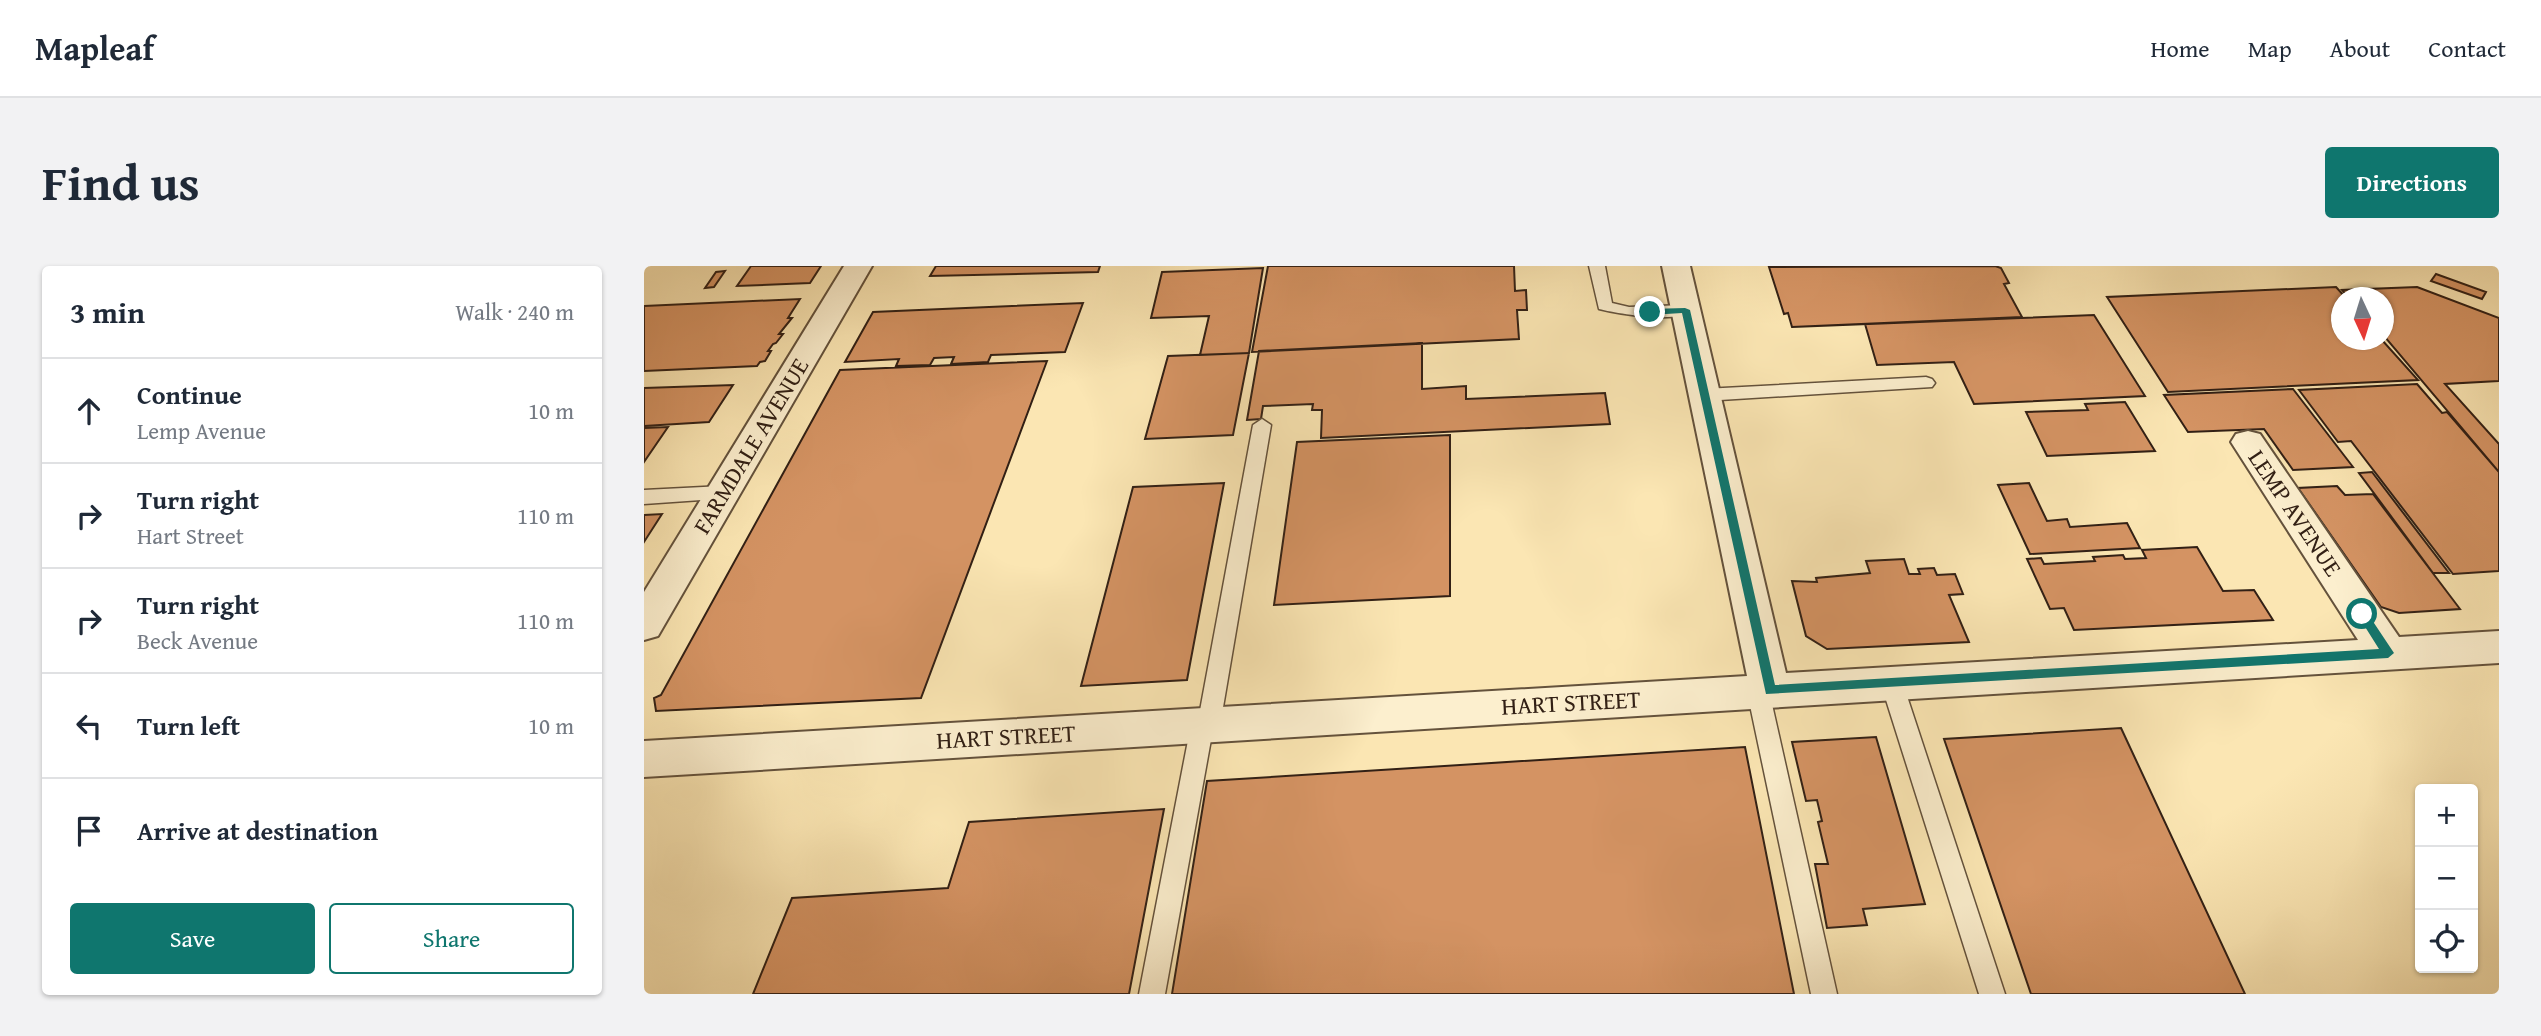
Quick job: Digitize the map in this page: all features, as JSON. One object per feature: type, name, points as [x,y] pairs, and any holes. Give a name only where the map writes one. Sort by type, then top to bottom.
[{"type":"street","name":"FARMDALE AVENUE","points":[[644,625],[858,266]]},
{"type":"street","points":[[1676,266],[1764,691]]},
{"type":"street","name":"LEMP AVENUE","points":[[2248,442],[2388,653]]},
{"type":"street","name":"HART STREET","points":[[644,759],[2499,647]]},
{"type":"lane","points":[[1597,266],[1605,306],[1629,312],[1685,310]]},
{"type":"lane","points":[[1704,394],[1926,383]]},
{"type":"lane","points":[[1152,994],[1262,425]]},
{"type":"lane","points":[[644,497],[723,493]]},
{"type":"lane","points":[[1892,684],[1992,994]]},
{"type":"lane","points":[[1764,691],[1824,994]]},
{"type":"building","points":[[751,266],[821,266],[810,283],[737,286]]},
{"type":"building","points":[[936,266],[1100,266],[1098,272],[930,276]]},
{"type":"building","points":[[1268,266],[1514,266],[1515,291],[1526,290],[1527,310],[1517,310],[1519,339],[1252,352]]},
{"type":"building","points":[[1769,267],[2001,268],[2009,283],[2004,284],[2022,317],[1792,327],[1788,313],[1784,314]]},
{"type":"building","points":[[1263,268],[1249,353],[1200,355],[1209,316],[1151,318],[1162,272]]},
{"type":"building","points":[[725,271],[714,287],[705,288],[716,272]]},
{"type":"building","points":[[2436,274],[2486,292],[2482,299],[2431,281]]},
{"type":"building","points":[[2331,287],[2331,350],[2391,350],[2418,380],[2168,392],[2107,297]]},
{"type":"building","points":[[2417,287],[2499,318],[2499,381],[2445,384],[2499,444],[2499,472],[2394,348],[2394,288]]},
{"type":"building","points":[[800,299],[788,318],[792,318],[779,334],[783,334],[768,351],[771,351],[765,361],[757,366],[644,371],[644,306]]},
{"type":"building","points":[[1083,303],[1065,352],[991,355],[988,362],[951,364],[954,357],[934,358],[930,365],[896,366],[899,359],[845,362],[873,312]]},
{"type":"building","points":[[2094,315],[2145,396],[1974,404],[1954,362],[1877,365],[1865,324]]},
{"type":"building","points":[[1422,343],[1422,389],[1466,386],[1466,399],[1605,393],[1610,424],[1321,438],[1322,410],[1312,410],[1313,404],[1263,406],[1261,419],[1247,420],[1259,351]]},
{"type":"building","points":[[1249,353],[1233,435],[1145,439],[1168,356]]},
{"type":"building","points":[[1047,361],[921,698],[656,711],[654,698],[661,695],[840,370]]},
{"type":"building","points":[[2417,384],[2442,413],[2447,412],[2499,472],[2499,571],[2453,574],[2351,441],[2338,442],[2299,390]]},
{"type":"building","points":[[733,385],[709,422],[644,426],[644,388]]},
{"type":"building","points":[[2293,389],[2353,467],[2293,470],[2264,429],[2188,432],[2164,395]]},
{"type":"building","points":[[2125,402],[2155,451],[2047,456],[2026,412],[2088,410],[2085,404]]},
{"type":"building","points":[[668,427],[644,462],[644,428]]},
{"type":"building","points":[[1450,435],[1450,596],[1274,605],[1297,442]]},
{"type":"building","points":[[2372,472],[2449,573],[2433,573],[2359,473]]},
{"type":"building","points":[[1224,483],[1187,680],[1081,686],[1133,487]]},
{"type":"building","points":[[2029,483],[2047,521],[2067,519],[2070,527],[2127,523],[2140,548],[2030,554],[1998,485]]},
{"type":"building","points":[[2337,486],[2345,495],[2373,494],[2460,609],[2399,613],[2381,607],[2298,488]]},
{"type":"building","points":[[662,514],[644,542],[644,515]]},
{"type":"building","points":[[2197,547],[2223,591],[2254,590],[2273,620],[2074,630],[2064,608],[2050,609],[2027,559],[2041,558],[2044,564],[2095,561],[2093,557],[2123,555],[2125,559],[2146,558],[2142,550]]},
{"type":"building","points":[[1904,559],[1909,574],[1920,574],[1918,569],[1934,568],[1937,575],[1955,574],[1963,594],[1949,595],[1969,642],[1827,649],[1806,636],[1792,581],[1817,582],[1816,578],[1870,573],[1866,561]]},
{"type":"building","points":[[2121,728],[2245,994],[2031,994],[1944,739]]},
{"type":"building","points":[[1876,737],[1925,904],[1863,909],[1867,925],[1827,928],[1815,864],[1828,864],[1818,822],[1822,821],[1817,800],[1806,801],[1792,742]]},
{"type":"building","points":[[1745,747],[1794,994],[1172,994],[1207,781]]},
{"type":"building","points":[[1164,809],[1129,994],[753,994],[792,898],[948,888],[969,822]]},
{"type":"route","points":[[1650,312],[1685,310],[1770,691],[2388,653],[2362,614]]}]
